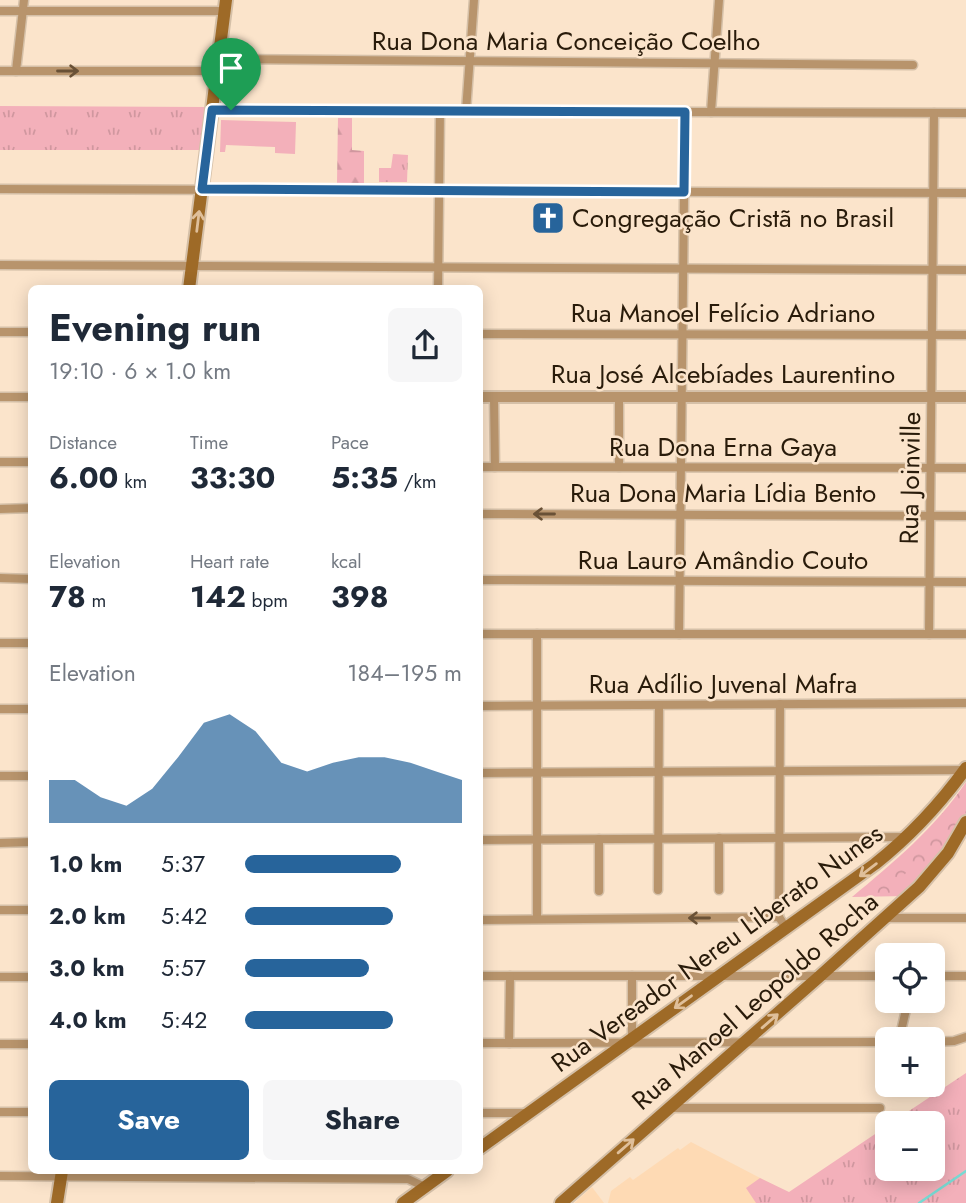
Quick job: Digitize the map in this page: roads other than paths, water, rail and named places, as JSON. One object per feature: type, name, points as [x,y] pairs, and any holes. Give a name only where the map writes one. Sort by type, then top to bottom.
[{"type":"main road","points":[[190,285],[225,6]]},
{"type":"main road","name":"Rua Vereador Nereu Liberato Nunes","points":[[483,1146],[718,977],[783,923],[859,877],[907,837],[949,792],[965,769]]},
{"type":"main road","name":"Rua Manoel Leopoldo Rocha","points":[[561,1203],[919,887],[962,836],[966,822]]},
{"type":"main road","points":[[57,1203],[61,1174]]},
{"type":"main road","points":[[405,1202],[443,1174]]},
{"type":"street","points":[[16,71],[24,0]]},
{"type":"street","points":[[466,111],[474,0]]},
{"type":"street","points":[[710,112],[719,0]]},
{"type":"street","points":[[0,11],[225,6]]},
{"type":"street","name":"Rua Dona Maria Conceição Coelho","points":[[0,71],[470,61],[913,65]]},
{"type":"street","points":[[212,110],[966,113]]},
{"type":"street","points":[[438,285],[440,111]]},
{"type":"street","points":[[679,634],[685,112]]},
{"type":"street","name":"Rua Joinville","points":[[929,634],[934,113]]},
{"type":"street","points":[[0,189],[966,193]]},
{"type":"street","points":[[0,265],[966,270]]},
{"type":"street","points":[[0,332],[28,332]]},
{"type":"street","name":"Rua Manoel Felício Adriano","points":[[483,334],[966,335]]},
{"type":"street","points":[[0,397],[28,397]]},
{"type":"street","name":"Rua José Alcebíades Laurentino","points":[[483,397],[966,397]]},
{"type":"street","points":[[495,397],[495,467]]},
{"type":"street","points":[[619,397],[620,467]]},
{"type":"street","points":[[0,462],[28,462]]},
{"type":"street","name":"Rua Dona Erna Gaya","points":[[483,467],[966,468]]},
{"type":"street","points":[[0,509],[28,508]]},
{"type":"street","name":"Rua Dona Maria Lídia Bento","points":[[483,514],[966,516]]},
{"type":"street","points":[[0,579],[28,579]]},
{"type":"street","name":"Rua Lauro Amândio Couto","points":[[483,580],[966,582]]},
{"type":"street","points":[[483,634],[966,634]]},
{"type":"street","points":[[537,634],[537,919]]},
{"type":"street","points":[[0,643],[28,643]]},
{"type":"street","name":"Rua Adílio Juvenal Mafra","points":[[483,706],[966,703]]},
{"type":"street","points":[[658,890],[659,705]]},
{"type":"street","points":[[483,920],[783,923],[779,838],[780,705]]},
{"type":"street","points":[[0,709],[28,709]]},
{"type":"street","points":[[483,773],[965,769]]},
{"type":"street","points":[[0,776],[28,776]]},
{"type":"street","points":[[483,840],[907,837]]},
{"type":"street","points":[[719,838],[719,890]]},
{"type":"street","points":[[598,839],[598,891]]},
{"type":"street","points":[[0,843],[28,842]]},
{"type":"street","points":[[0,910],[28,910]]},
{"type":"street","points":[[885,918],[966,918]]},
{"type":"street","points":[[0,976],[28,976]]},
{"type":"street","points":[[483,976],[875,976]]},
{"type":"street","points":[[509,1043],[510,976]]},
{"type":"street","points":[[628,1041],[632,976]]},
{"type":"street","points":[[945,976],[966,976]]},
{"type":"street","points":[[945,1041],[966,1037]]},
{"type":"street","points":[[483,1043],[875,1042]]},
{"type":"street","points":[[0,1044],[28,1044]]},
{"type":"street","points":[[669,1108],[880,1108]]},
{"type":"street","points":[[0,1112],[28,1112]]},
{"type":"street","points":[[483,1113],[527,1113]]},
{"type":"street","points":[[0,1176],[41,1174]]},
{"type":"street","points":[[119,1174],[408,1179],[425,1186]]},
{"type":"waterway","points":[[919,1203],[966,1171]]},
{"type":"place","name":"Congregação Cristã no Brasil","points":[[548,218]]}]
